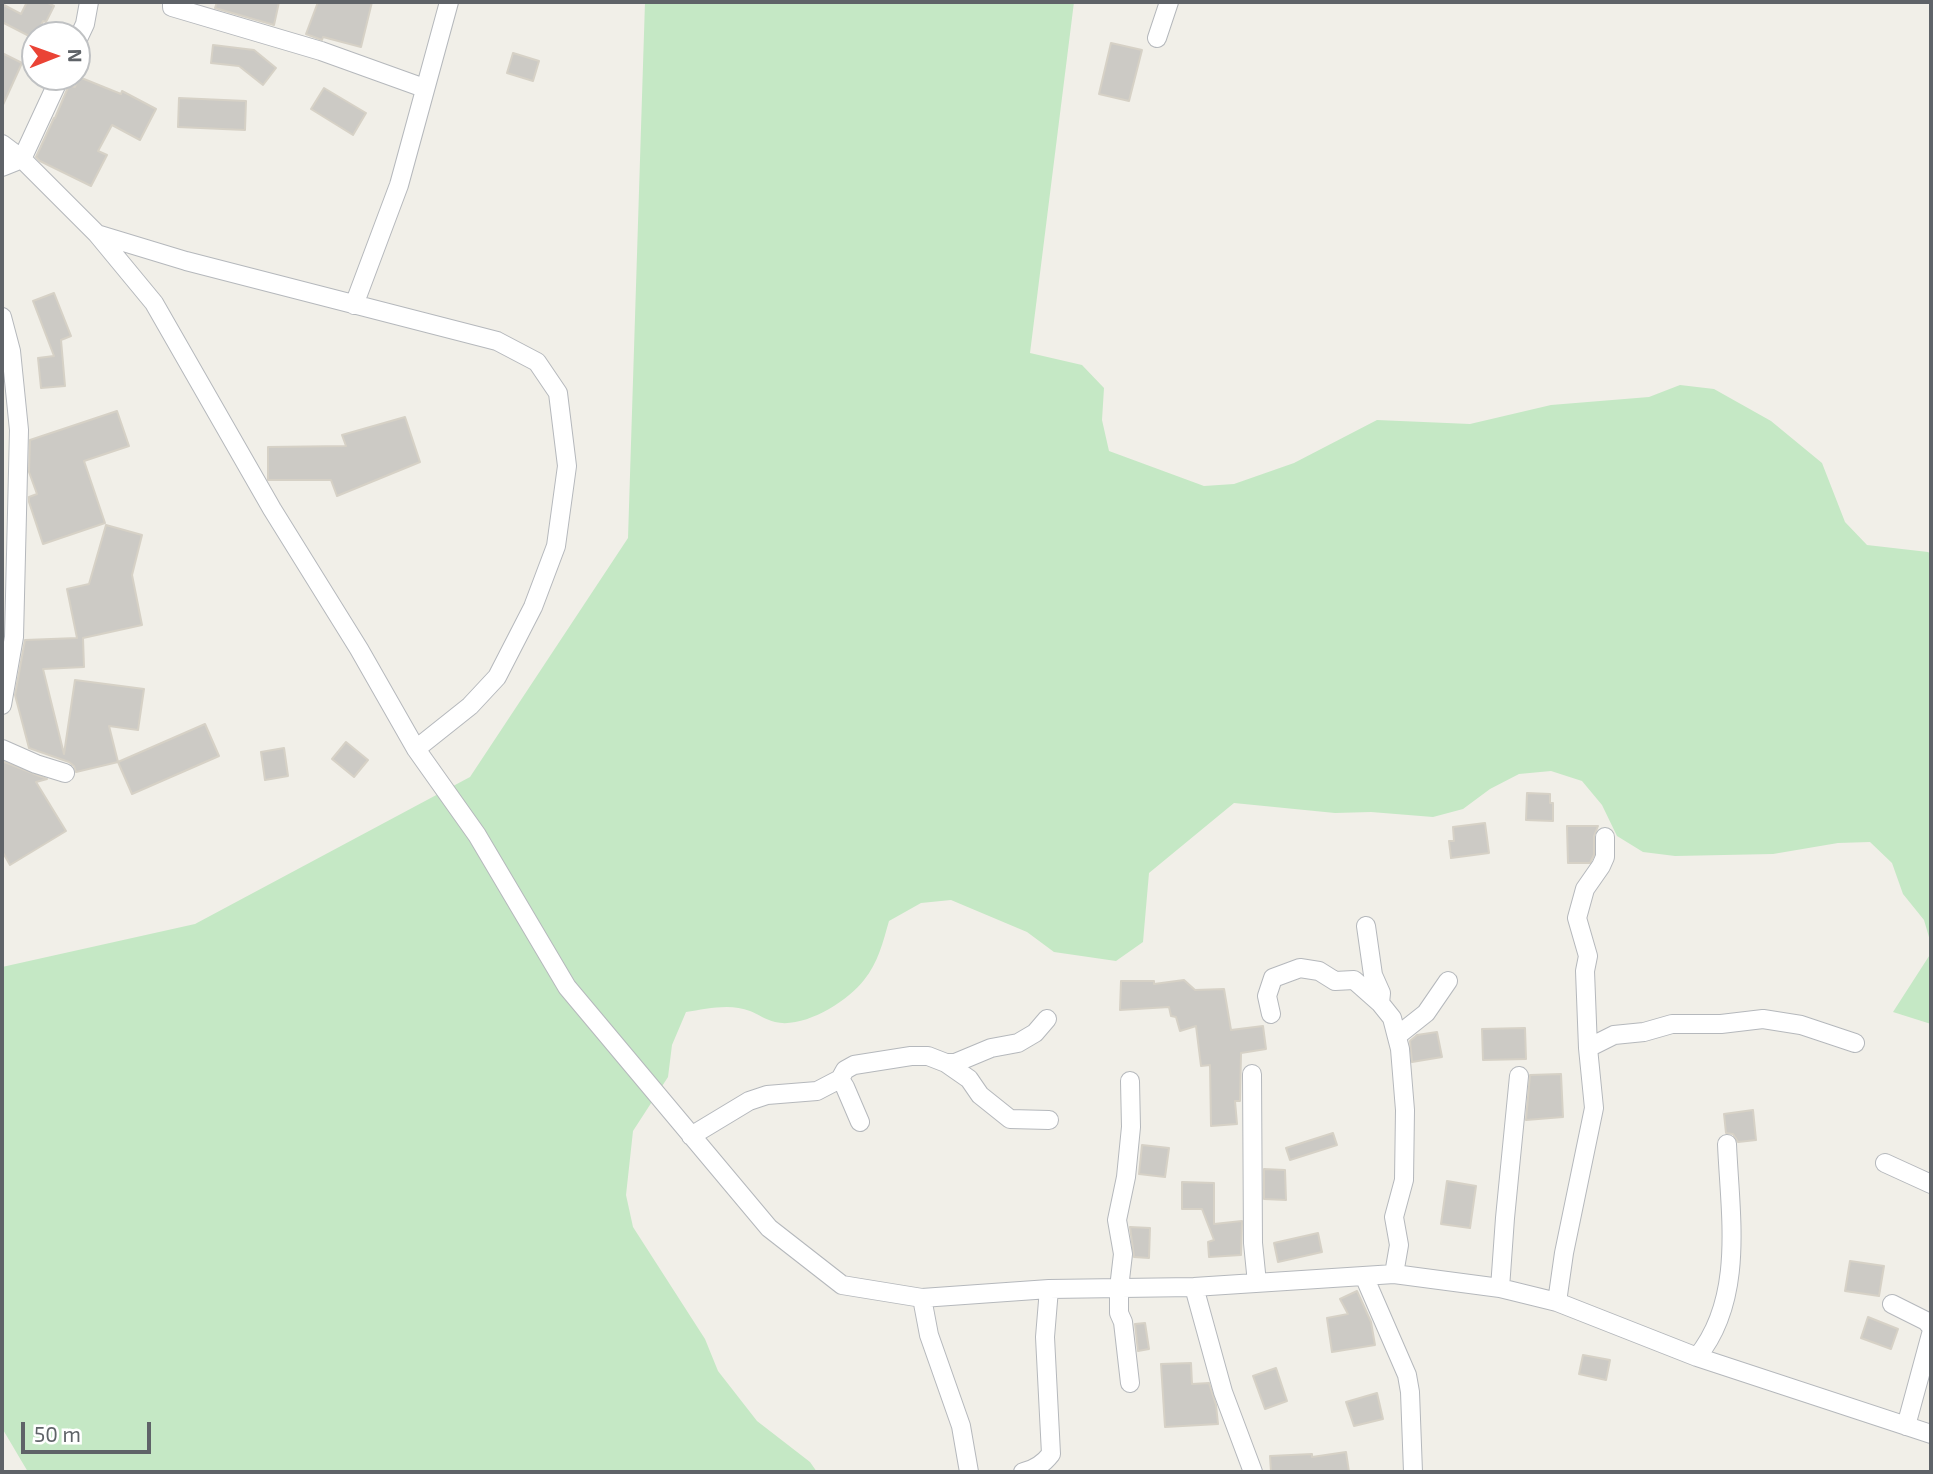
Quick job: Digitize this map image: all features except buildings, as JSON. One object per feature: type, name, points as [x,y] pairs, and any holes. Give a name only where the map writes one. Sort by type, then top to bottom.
[{"type":"street","points":[[86,21],[89,2]]},
{"type":"street","points":[[172,2],[172,7],[321,51],[424,88]]},
{"type":"street","points":[[354,305],[399,185],[449,2]]},
{"type":"street","points":[[1157,38],[1168,2]]},
{"type":"street","points":[[2,167],[22,159],[54,91]]},
{"type":"street","points":[[2,144],[22,159],[97,234],[153,303],[272,509],[359,649],[416,749],[477,835],[567,987],[769,1228],[842,1285],[922,1298],[1049,1289],[1194,1287],[1394,1274],[1500,1288],[1557,1302],[1697,1357],[1931,1434]]},
{"type":"street","points":[[97,234],[186,261],[497,341],[537,362],[558,393],[567,466],[556,546],[533,607],[497,677],[470,706],[416,749]]},
{"type":"street","points":[[2,317],[12,351],[19,430],[14,637],[2,705]]},
{"type":"street","points":[[2,749],[65,773]]},
{"type":"street","points":[[1557,1302],[1564,1253],[1594,1108],[1588,1048],[1585,971],[1588,956],[1577,918],[1585,889],[1605,857],[1605,837]]},
{"type":"street","points":[[1366,926],[1373,975],[1381,993],[1380,1003]]},
{"type":"street","points":[[1271,1014],[1267,996],[1273,978],[1300,968],[1319,971],[1335,981],[1354,980],[1380,1003],[1392,1018],[1400,1049],[1405,1110],[1404,1180],[1394,1217],[1399,1245],[1394,1274]]},
{"type":"street","points":[[1396,1036],[1426,1013],[1448,981]]},
{"type":"street","points":[[946,1063],[955,1063],[991,1048],[1018,1044],[1035,1033],[1047,1019]]},
{"type":"street","points":[[1588,1048],[1614,1035],[1644,1032],[1672,1024],[1721,1024],[1763,1019],[1801,1025],[1855,1044]]},
{"type":"street","points":[[691,1136],[749,1101],[767,1095],[817,1091],[840,1079],[845,1070],[854,1065],[911,1056],[928,1056],[946,1063],[969,1079],[980,1095],[1010,1119],[1049,1119]]},
{"type":"street","points":[[1252,1073],[1253,1243],[1257,1283]]},
{"type":"street","points":[[1500,1288],[1519,1076]]},
{"type":"street","points":[[840,1079],[860,1122]]},
{"type":"street","points":[[1130,1081],[1127,1164],[1117,1220],[1122,1254],[1119,1313],[1123,1322],[1130,1383]]},
{"type":"street","points":[[1697,1357],[1707,1345],[1730,1281],[1732,1250],[1727,1144]]},
{"type":"street","points":[[1885,1163],[1931,1184]]},
{"type":"street","points":[[1364,1276],[1407,1375],[1413,1472]]},
{"type":"street","points":[[1194,1287],[1223,1392],[1253,1472]]},
{"type":"street","points":[[1023,1472],[1045,1461],[1051,1454],[1045,1337],[1049,1289]]},
{"type":"street","points":[[922,1298],[929,1335],[961,1426],[969,1472]]},
{"type":"street","points":[[1892,1304],[1926,1321],[1931,1327]]},
{"type":"street","points":[[1906,1426],[1931,1334]]},
{"type":"green space","points":[[645,2],[1074,2],[1030,353],[1082,365],[1104,388],[1102,420],[1109,451],[1204,486],[1234,484],[1294,463],[1377,420],[1470,424],[1551,405],[1649,397],[1680,385],[1714,389],[1771,421],[1822,463],[1845,522],[1867,545],[1931,554],[1931,944],[1924,920],[1903,894],[1892,863],[1870,842],[1838,843],[1773,854],[1675,856],[1643,852],[1617,836],[1602,805],[1582,781],[1551,771],[1519,774],[1490,789],[1463,809],[1433,817],[1371,812],[1335,813],[1234,803],[1149,873],[1143,942],[1116,961],[1054,952],[1027,932],[951,900],[921,903],[889,921],[880,952],[869,973],[847,997],[824,1012],[811,1018],[786,1023],[772,1021],[734,1007],[686,1012],[672,1045],[668,1077],[633,1131],[626,1195],[633,1227],[705,1339],[718,1371],[757,1421],[810,1462],[817,1472],[28,1472],[2,1428],[2,967],[195,924],[470,777],[628,538]]},
{"type":"green space","points":[[1931,953],[1931,1024],[1893,1012]]}]
